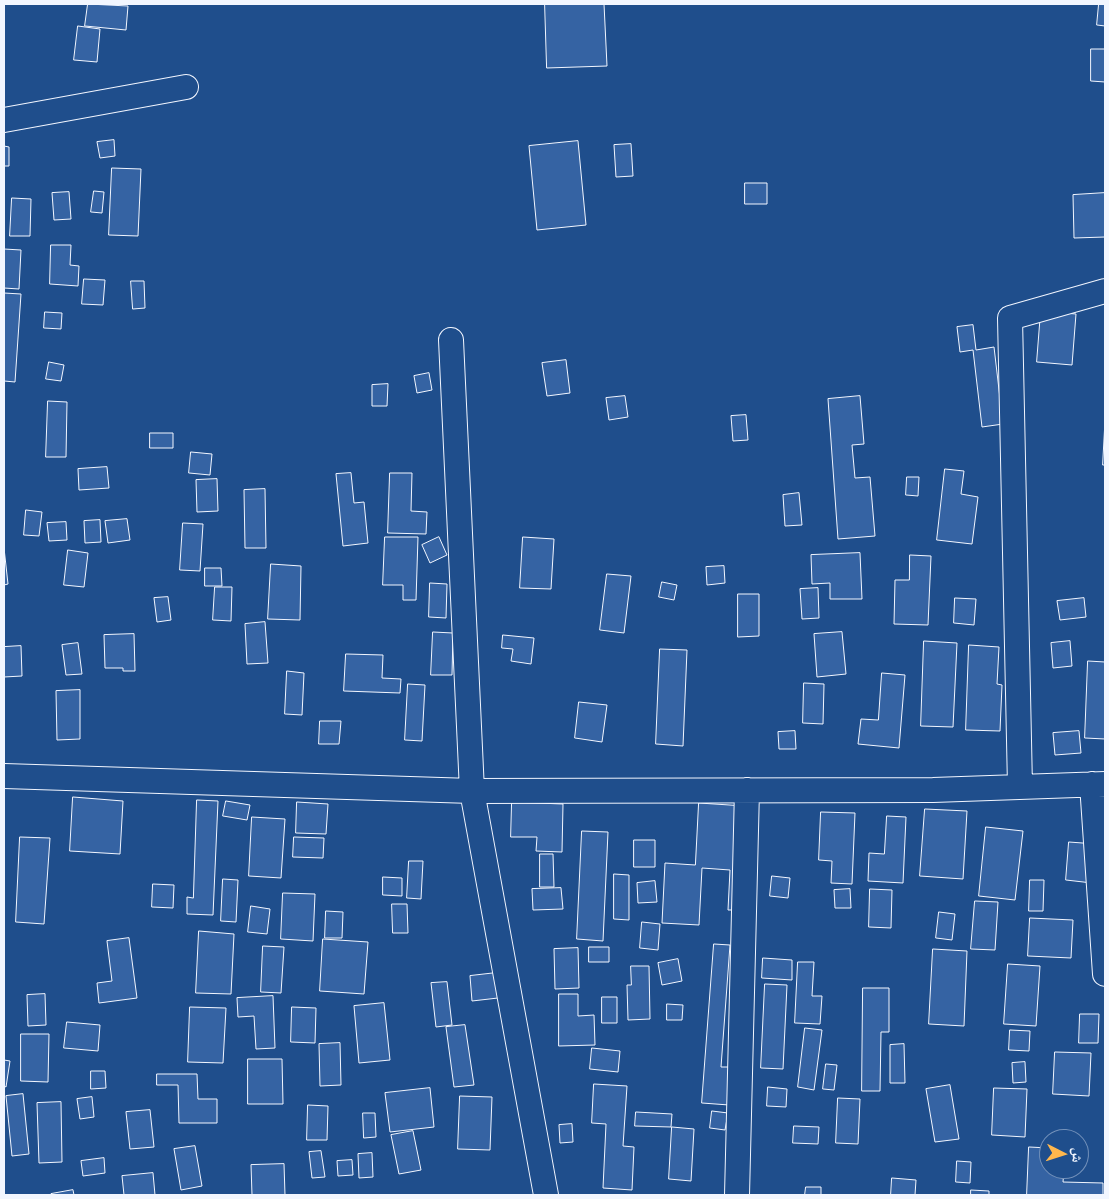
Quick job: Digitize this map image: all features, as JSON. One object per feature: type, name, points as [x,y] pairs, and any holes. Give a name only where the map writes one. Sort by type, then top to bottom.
[{"type":"street","points":[[4,120],[186,87]]},
{"type":"street","points":[[1020,787],[1010,318],[1105,290]]},
{"type":"street","points":[[451,340],[472,791],[546,1195]]},
{"type":"street","points":[[4,776],[472,791],[1020,787],[1099,784],[1105,974]]},
{"type":"street","points":[[737,1195],[747,790]]},
{"type":"building","points":[[88,4],[128,6],[126,30],[85,26]]},
{"type":"building","points":[[545,4],[604,4],[607,66],[547,68]]},
{"type":"building","points":[[1099,4],[1105,4],[1105,26],[1097,25]]},
{"type":"building","points":[[78,26],[100,29],[97,62],[74,60]]},
{"type":"building","points":[[1091,49],[1105,49],[1105,82],[1091,81]]},
{"type":"building","points":[[114,140],[115,156],[100,158],[97,142]]},
{"type":"building","points":[[578,141],[586,225],[537,230],[529,146]]},
{"type":"building","points":[[631,144],[633,176],[616,177],[614,145]]},
{"type":"building","points":[[4,146],[9,147],[9,166],[4,166]]},
{"type":"building","points":[[112,168],[141,169],[138,236],[109,235]]},
{"type":"building","points":[[745,183],[767,183],[767,204],[745,204]]},
{"type":"building","points":[[94,191],[104,192],[102,213],[91,212]]},
{"type":"building","points":[[69,192],[71,219],[54,220],[52,193]]},
{"type":"building","points":[[1105,193],[1105,237],[1074,238],[1073,195]]},
{"type":"building","points":[[12,198],[31,199],[30,236],[10,236]]},
{"type":"building","points":[[51,245],[71,245],[70,265],[79,266],[78,286],[50,284]]},
{"type":"building","points":[[4,249],[21,250],[19,289],[4,288]]},
{"type":"building","points":[[84,279],[105,280],[103,305],[82,304]]},
{"type":"building","points":[[131,281],[144,281],[145,308],[133,309]]},
{"type":"building","points":[[4,293],[21,294],[15,382],[4,381]]},
{"type":"building","points":[[1041,311],[1076,314],[1072,365],[1037,362]]},
{"type":"building","points":[[45,312],[62,313],[61,329],[44,328]]},
{"type":"building","points":[[973,325],[976,350],[994,347],[1003,424],[982,427],[973,350],[960,352],[957,327]]},
{"type":"building","points":[[566,360],[570,393],[547,396],[542,363]]},
{"type":"building","points":[[49,362],[64,365],[61,381],[46,379]]},
{"type":"building","points":[[429,373],[432,390],[417,393],[414,376]]},
{"type":"building","points":[[388,384],[387,406],[372,406],[372,385]]},
{"type":"building","points":[[625,396],[628,417],[609,420],[606,398]]},
{"type":"building","points":[[860,396],[864,444],[852,445],[855,478],[870,477],[875,536],[838,539],[828,399]]},
{"type":"building","points":[[48,401],[67,402],[66,457],[46,457]]},
{"type":"building","points":[[746,415],[748,440],[733,441],[731,416]]},
{"type":"building","points":[[1105,421],[1105,465],[1103,465]]},
{"type":"building","points":[[150,433],[173,433],[173,448],[150,448]]},
{"type":"building","points":[[191,452],[212,454],[210,475],[189,473]]},
{"type":"building","points":[[107,467],[109,488],[79,490],[78,469]]},
{"type":"building","points":[[945,469],[964,471],[961,494],[978,497],[972,544],[937,540]]},
{"type":"building","points":[[351,473],[354,503],[364,502],[368,543],[343,546],[336,474]]},
{"type":"building","points":[[390,473],[412,473],[411,511],[427,512],[426,534],[388,533]]},
{"type":"building","points":[[907,477],[919,477],[918,496],[906,495]]},
{"type":"building","points":[[217,479],[218,511],[197,512],[196,480]]},
{"type":"building","points":[[265,489],[266,548],[245,548],[244,490]]},
{"type":"building","points":[[799,493],[802,525],[785,526],[783,495]]},
{"type":"building","points":[[26,510],[42,512],[39,536],[24,535]]},
{"type":"building","points":[[127,519],[130,540],[108,543],[105,521]]},
{"type":"building","points":[[100,520],[101,542],[85,543],[84,521]]},
{"type":"building","points":[[66,522],[67,540],[49,541],[47,523]]},
{"type":"building","points":[[183,523],[203,524],[200,571],[180,570]]},
{"type":"building","points":[[385,537],[418,537],[416,600],[403,600],[403,585],[383,585]]},
{"type":"building","points":[[439,537],[447,555],[430,563],[422,545]]},
{"type":"building","points":[[523,537],[554,539],[551,589],[520,588]]},
{"type":"building","points":[[4,548],[8,584],[4,585]]},
{"type":"building","points":[[68,550],[88,553],[84,587],[64,585]]},
{"type":"building","points":[[860,553],[862,599],[830,599],[830,583],[812,584],[811,555]]},
{"type":"building","points":[[910,555],[931,556],[928,625],[894,624],[895,580],[909,580]]},
{"type":"building","points":[[271,564],[301,566],[300,620],[268,619]]},
{"type":"building","points":[[724,566],[725,583],[707,585],[706,567]]},
{"type":"building","points":[[205,568],[221,568],[222,586],[205,586]]},
{"type":"building","points":[[607,574],[631,576],[624,633],[600,630]]},
{"type":"building","points":[[662,582],[677,585],[674,600],[659,597]]},
{"type":"building","points":[[430,583],[447,584],[446,618],[429,617]]},
{"type":"building","points":[[215,587],[232,587],[231,621],[213,620]]},
{"type":"building","points":[[818,588],[819,618],[802,619],[800,589]]},
{"type":"building","points":[[738,594],[759,594],[759,636],[738,637]]},
{"type":"building","points":[[168,597],[171,620],[157,622],[154,598]]},
{"type":"building","points":[[955,598],[976,599],[974,625],[954,623]]},
{"type":"building","points":[[1084,598],[1086,617],[1060,620],[1057,601]]},
{"type":"building","points":[[265,622],[268,663],[247,664],[245,624]]},
{"type":"building","points":[[433,632],[453,633],[452,675],[431,675]]},
{"type":"building","points":[[842,632],[846,674],[817,677],[814,634]]},
{"type":"building","points":[[134,634],[135,671],[123,671],[123,668],[105,668],[104,635]]},
{"type":"building","points":[[503,635],[534,638],[531,664],[511,661],[513,649],[502,648]]},
{"type":"building","points":[[924,641],[957,643],[953,727],[921,726]]},
{"type":"building","points":[[1070,641],[1072,666],[1053,668],[1051,643]]},
{"type":"building","points":[[78,643],[82,674],[66,675],[62,645]]},
{"type":"building","points":[[969,645],[999,647],[997,684],[1002,685],[1000,731],[966,730]]},
{"type":"building","points":[[21,646],[22,676],[4,677],[4,647]]},
{"type":"building","points":[[660,649],[687,650],[683,746],[656,744]]},
{"type":"building","points":[[346,654],[383,655],[382,678],[401,679],[400,693],[344,691]]},
{"type":"building","points":[[1088,661],[1105,662],[1105,739],[1085,738]]},
{"type":"building","points":[[287,671],[304,673],[302,715],[285,714]]},
{"type":"building","points":[[882,673],[905,675],[899,748],[858,744],[861,719],[878,720]]},
{"type":"building","points":[[804,683],[824,684],[823,724],[803,723]]},
{"type":"building","points":[[408,684],[425,685],[422,741],[405,740]]},
{"type":"building","points":[[80,690],[80,739],[57,740],[56,691]]},
{"type":"building","points":[[579,702],[607,705],[602,742],[575,738]]},
{"type":"building","points":[[320,721],[341,721],[339,744],[319,744]]},
{"type":"building","points":[[795,731],[796,749],[779,749],[778,732]]},
{"type":"building","points":[[1079,731],[1081,753],[1055,755],[1053,733]]},
{"type":"building","points":[[73,797],[123,801],[120,854],[70,851]]},
{"type":"building","points":[[197,800],[218,801],[213,915],[187,914],[187,897],[193,898]]},
{"type":"building","points":[[226,801],[250,805],[247,820],[223,816]]},
{"type":"building","points":[[297,802],[328,804],[326,834],[296,833]]},
{"type":"building","points":[[512,802],[563,804],[562,852],[536,851],[537,837],[511,837]]},
{"type":"building","points":[[699,803],[745,806],[739,910],[728,910],[730,870],[702,868],[699,925],[662,923],[665,863],[695,865]]},
{"type":"building","points":[[925,809],[967,811],[963,879],[920,876]]},
{"type":"building","points":[[821,812],[855,813],[852,884],[831,883],[832,861],[819,860]]},
{"type":"building","points":[[887,816],[906,817],[903,883],[868,881],[869,853],[884,854]]},
{"type":"building","points":[[252,817],[285,819],[281,878],[249,876]]},
{"type":"building","points":[[986,827],[1023,831],[1015,900],[979,896]]},
{"type":"building","points":[[582,831],[608,832],[603,941],[577,939]]},
{"type":"building","points":[[20,837],[50,838],[44,924],[16,922]]},
{"type":"building","points":[[294,837],[324,838],[323,858],[293,857]]},
{"type":"building","points":[[634,840],[655,840],[655,867],[634,867]]},
{"type":"building","points":[[1069,842],[1096,844],[1092,883],[1066,880]]},
{"type":"building","points":[[540,854],[553,854],[554,887],[540,887]]},
{"type":"building","points":[[409,861],[423,861],[421,899],[407,898]]},
{"type":"building","points":[[614,874],[629,875],[629,920],[614,919]]},
{"type":"building","points":[[772,876],[790,878],[788,898],[770,896]]},
{"type":"building","points":[[383,877],[402,878],[402,896],[383,895]]},
{"type":"building","points":[[223,879],[238,880],[236,922],[221,921]]},
{"type":"building","points":[[1030,880],[1044,880],[1043,911],[1029,911]]},
{"type":"building","points":[[655,881],[657,902],[638,903],[637,883]]},
{"type":"building","points":[[153,884],[174,885],[173,908],[152,907]]},
{"type":"building","points":[[561,888],[563,909],[533,910],[532,889]]},
{"type":"building","points":[[850,889],[851,908],[835,908],[834,890]]},
{"type":"building","points":[[870,889],[892,890],[891,928],[869,927]]},
{"type":"building","points":[[283,893],[315,894],[313,941],[281,939]]},
{"type":"building","points":[[975,901],[998,902],[995,950],[971,949]]},
{"type":"building","points":[[392,904],[407,904],[408,933],[393,933]]},
{"type":"building","points":[[251,906],[270,909],[267,934],[248,932]]},
{"type":"building","points":[[326,911],[343,912],[342,938],[325,938]]},
{"type":"building","points":[[939,912],[955,914],[952,940],[936,938]]},
{"type":"building","points":[[1030,918],[1073,920],[1071,958],[1028,956]]},
{"type":"building","points":[[642,922],[660,924],[658,950],[640,948]]},
{"type":"building","points":[[199,931],[234,934],[231,994],[196,993]]},
{"type":"building","points":[[129,938],[137,998],[99,1003],[97,983],[112,981],[107,941]]},
{"type":"building","points":[[323,939],[368,942],[364,994],[320,991]]},
{"type":"building","points":[[714,944],[730,945],[721,1067],[732,1067],[729,1105],[702,1103]]},
{"type":"building","points":[[263,946],[284,947],[281,993],[261,992]]},
{"type":"building","points":[[589,947],[609,947],[609,962],[589,962]]},
{"type":"building","points":[[578,948],[579,988],[555,989],[554,949]]},
{"type":"building","points":[[933,949],[967,951],[964,1026],[929,1024]]},
{"type":"building","points":[[763,958],[792,960],[792,980],[762,978]]},
{"type":"building","points":[[678,959],[682,981],[662,985],[658,963]]},
{"type":"building","points":[[798,962],[814,962],[812,996],[822,996],[820,1024],[795,1023]]},
{"type":"building","points":[[1008,964],[1040,966],[1036,1026],[1004,1024]]},
{"type":"building","points":[[631,966],[649,966],[650,1019],[628,1020],[627,985],[631,985]]},
{"type":"building","points":[[496,973],[498,998],[472,1001],[470,976]]},
{"type":"building","points":[[447,982],[452,1025],[436,1027],[431,983]]},
{"type":"building","points":[[765,984],[787,985],[783,1069],[761,1068]]},
{"type":"building","points":[[863,988],[889,988],[889,1032],[881,1032],[880,1091],[862,1091]]},
{"type":"building","points":[[45,994],[46,1025],[28,1026],[27,995]]},
{"type":"building","points":[[559,994],[578,994],[578,1016],[594,1015],[595,1045],[559,1046]]},
{"type":"building","points":[[273,996],[275,1048],[256,1049],[254,1016],[238,1017],[237,998]]},
{"type":"building","points":[[602,997],[617,997],[617,1023],[602,1023]]},
{"type":"building","points":[[384,1003],[390,1060],[359,1063],[354,1006]]},
{"type":"building","points":[[667,1004],[683,1005],[682,1020],[667,1020]]},
{"type":"building","points":[[190,1007],[226,1008],[223,1063],[188,1062]]},
{"type":"building","points":[[292,1007],[316,1008],[315,1043],[291,1042]]},
{"type":"building","points":[[1080,1014],[1099,1014],[1098,1043],[1079,1043]]},
{"type":"building","points":[[67,1022],[100,1025],[98,1051],[64,1048]]},
{"type":"building","points":[[465,1025],[474,1085],[454,1087],[446,1027]]},
{"type":"building","points":[[805,1028],[822,1030],[814,1090],[798,1087]]},
{"type":"building","points":[[1010,1030],[1030,1031],[1029,1051],[1009,1050]]},
{"type":"building","points":[[21,1034],[49,1034],[48,1082],[21,1081]]},
{"type":"building","points":[[340,1043],[341,1085],[320,1086],[319,1044]]},
{"type":"building","points":[[904,1044],[905,1083],[890,1083],[890,1045]]},
{"type":"building","points":[[592,1048],[620,1051],[618,1072],[590,1069]]},
{"type":"building","points":[[1055,1052],[1091,1053],[1089,1096],[1053,1094]]},
{"type":"building","points":[[248,1059],[282,1059],[283,1104],[248,1104]]},
{"type":"building","points":[[4,1060],[10,1061],[6,1087],[4,1086]]},
{"type":"building","points":[[1025,1062],[1026,1082],[1013,1083],[1012,1063]]},
{"type":"building","points":[[826,1064],[837,1065],[834,1090],[823,1089]]},
{"type":"building","points":[[91,1071],[105,1071],[106,1088],[91,1089]]},
{"type":"building","points":[[157,1074],[197,1074],[198,1099],[217,1099],[217,1123],[179,1123],[178,1085],[157,1085]]},
{"type":"building","points":[[594,1084],[627,1086],[623,1146],[634,1147],[632,1190],[603,1188],[606,1124],[592,1123]]},
{"type":"building","points":[[950,1085],[959,1139],[935,1142],[926,1089]]},
{"type":"building","points":[[768,1087],[787,1089],[786,1107],[767,1106]]},
{"type":"building","points":[[430,1088],[434,1127],[390,1132],[385,1093]]},
{"type":"building","points":[[994,1088],[1027,1089],[1025,1137],[992,1135]]},
{"type":"building","points":[[23,1094],[29,1154],[12,1156],[6,1096]]},
{"type":"building","points":[[460,1096],[492,1097],[490,1150],[458,1149]]},
{"type":"building","points":[[92,1097],[94,1117],[80,1119],[77,1099]]},
{"type":"building","points":[[838,1098],[860,1099],[858,1144],[836,1143]]},
{"type":"building","points":[[61,1102],[62,1162],[39,1163],[37,1103]]},
{"type":"building","points":[[308,1105],[328,1106],[327,1140],[307,1140]]},
{"type":"building","points":[[150,1110],[154,1147],[130,1149],[126,1112]]},
{"type":"building","points":[[712,1111],[728,1113],[725,1130],[710,1128]]},
{"type":"building","points":[[636,1112],[672,1114],[671,1127],[635,1126]]},
{"type":"building","points":[[363,1113],[375,1113],[376,1137],[364,1138]]},
{"type":"building","points":[[572,1124],[573,1142],[560,1143],[559,1125]]},
{"type":"building","points":[[794,1126],[819,1127],[818,1144],[793,1143]]},
{"type":"building","points":[[672,1127],[694,1129],[691,1181],[669,1179]]},
{"type":"building","points":[[413,1131],[421,1170],[399,1174],[391,1135]]},
{"type":"building","points":[[195,1146],[202,1186],[181,1190],[174,1149]]},
{"type":"building","points":[[1029,1147],[1039,1148],[1039,1179],[1063,1179],[1063,1182],[1103,1183],[1103,1195],[1027,1195]]},
{"type":"building","points":[[321,1151],[325,1177],[312,1178],[309,1152]]},
{"type":"building","points":[[372,1153],[373,1177],[359,1178],[358,1154]]},
{"type":"building","points":[[104,1158],[105,1173],[83,1176],[81,1161]]},
{"type":"building","points":[[352,1160],[353,1175],[338,1176],[337,1161]]},
{"type":"building","points":[[957,1161],[971,1162],[970,1183],[956,1182]]},
{"type":"building","points":[[284,1164],[285,1195],[252,1195],[251,1165]]},
{"type":"building","points":[[153,1173],[155,1195],[124,1195],[122,1176]]},
{"type":"building","points":[[892,1178],[916,1180],[915,1195],[891,1195]]},
{"type":"building","points":[[806,1187],[821,1187],[821,1195],[805,1195]]},
{"type":"building","points":[[73,1190],[74,1195],[51,1195],[51,1194]]},
{"type":"building","points":[[971,1190],[989,1191],[989,1195],[971,1195]]}]
